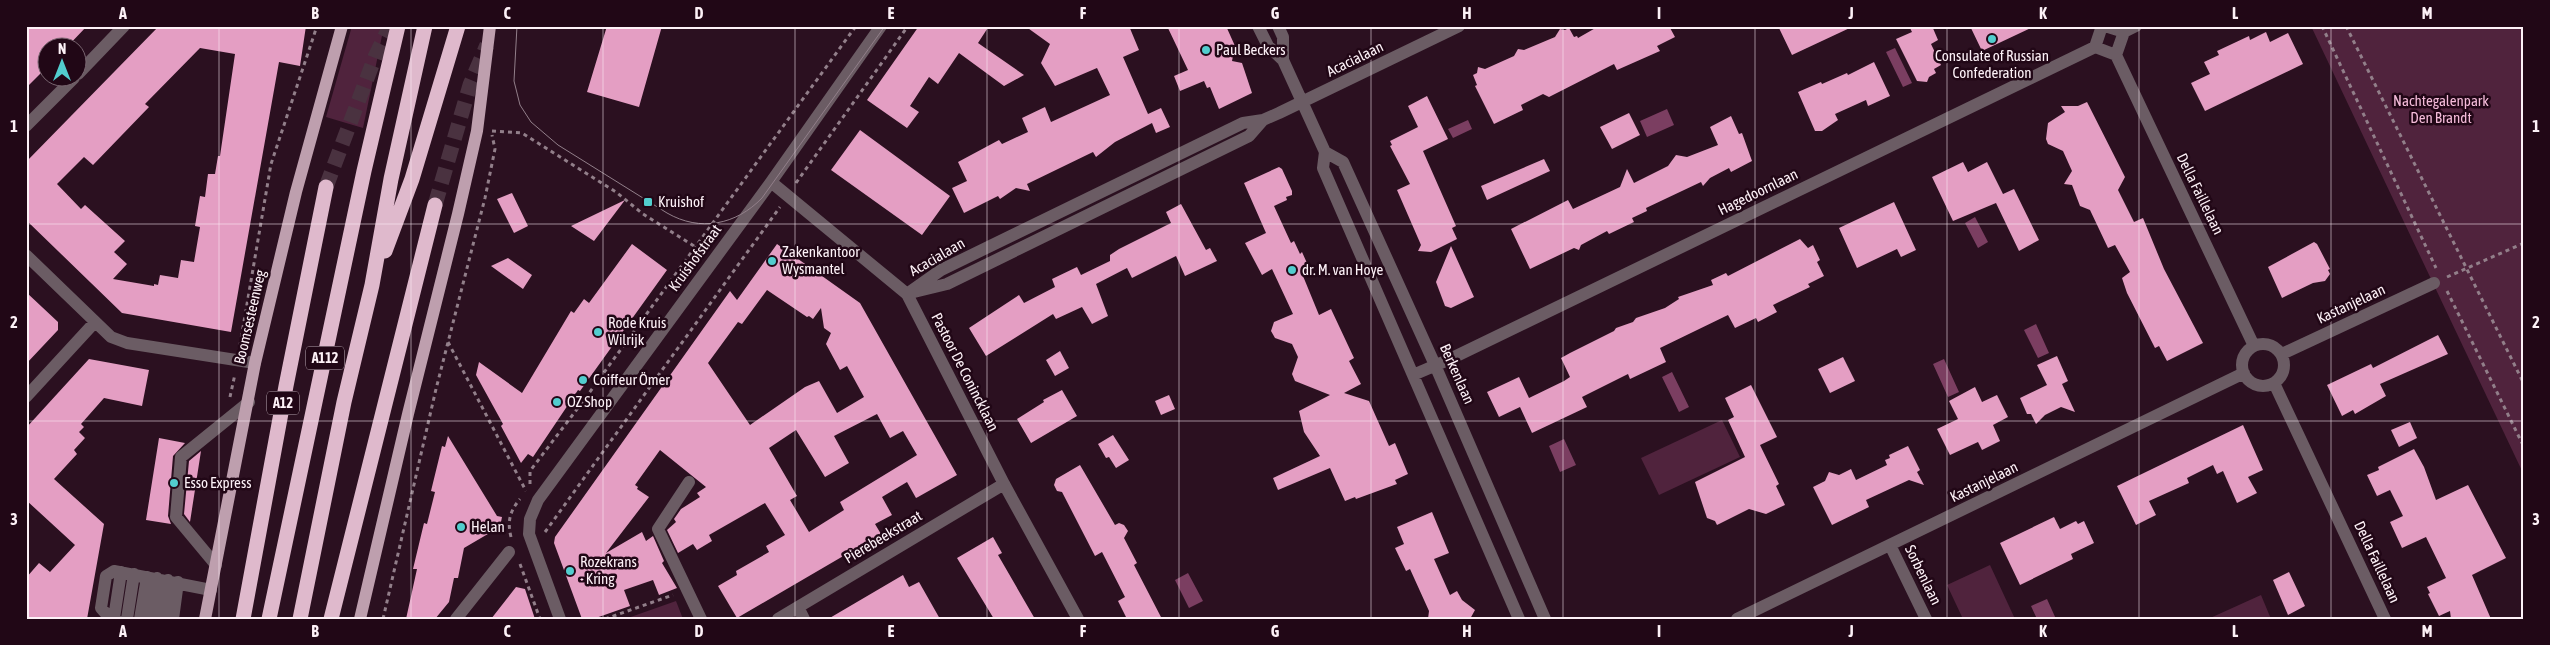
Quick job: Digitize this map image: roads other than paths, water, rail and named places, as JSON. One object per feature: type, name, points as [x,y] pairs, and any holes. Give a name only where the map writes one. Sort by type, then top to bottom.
[{"type":"highway","name":"A112","points":[[269,619],[364,171],[398,26]]},
{"type":"highway","name":"A112","points":[[300,619],[344,402],[372,285],[391,179],[425,26]]},
{"type":"highway","points":[[372,285],[412,179],[458,26]]},
{"type":"highway","name":"A12","points":[[244,619],[286,386],[326,187]]},
{"type":"highway","points":[[331,619],[435,205]]},
{"type":"main road","name":"Boomsesteenweg","points":[[206,619],[255,363],[296,192],[342,26]]},
{"type":"main road","points":[[360,619],[477,131],[490,26]]},
{"type":"street","points":[[88,64],[124,26]]},
{"type":"street","name":"Kruishofstraat","points":[[560,619],[531,542],[530,526],[534,509],[771,182],[881,26]]},
{"type":"street","points":[[1258,26],[1268,46],[1283,60],[1325,152],[1323,168],[1519,619]]},
{"type":"street","points":[[1278,26],[1283,37],[1283,60]]},
{"type":"street","name":"Acacialaan","points":[[907,294],[950,266],[1242,123],[1263,120],[1459,26]]},
{"type":"street","points":[[2103,26],[2130,29],[2116,55],[2095,47],[2103,26]]},
{"type":"street","name":"Hagedoornlaan","points":[[1413,374],[1436,365],[2095,47]]},
{"type":"street","name":"Della Faillelaan","points":[[2116,55],[2254,346]]},
{"type":"street","points":[[26,126],[64,88]]},
{"type":"street","name":"Berkenlaan","points":[[1325,152],[1343,162],[1436,365],[1545,619]]},
{"type":"street","name":"Pastoor De Conincklaan","points":[[771,182],[907,294],[1004,484],[1078,619]]},
{"type":"street","points":[[26,255],[111,337],[127,343],[255,363]]},
{"type":"street","name":"Kastanjelaan","points":[[2282,354],[2437,281]]},
{"type":"street","points":[[26,397],[95,322]]},
{"type":"street","points":[[2254,346],[2272,346],[2282,354],[2284,371],[2274,383],[2257,385],[2244,373],[2244,358],[2254,346]]},
{"type":"street","name":"Kastanjelaan","points":[[1737,619],[2244,373]]},
{"type":"street","name":"Della Faillelaan","points":[[2274,383],[2386,619]]},
{"type":"street","points":[[216,565],[176,517],[182,457],[249,402]]},
{"type":"street","points":[[689,482],[658,529],[701,619]]},
{"type":"street","name":"Pierebeekstraat","points":[[778,619],[1004,484]]},
{"type":"street","name":"Sorbenlaan","points":[[1890,545],[1926,619]]},
{"type":"street","points":[[456,619],[509,552]]},
{"type":"street","points":[[115,619],[109,617],[101,608],[106,576],[114,571],[211,590]]},
{"type":"street","points":[[127,619],[157,578]]},
{"type":"street","points":[[140,619],[157,578]]},
{"type":"street","points":[[151,619],[157,578]]},
{"type":"street","points":[[157,578],[162,619]]},
{"type":"street","points":[[157,578],[172,619]]},
{"type":"street","points":[[798,606],[804,619]]},
{"type":"tunnel","points":[[326,187],[375,57],[390,26]]},
{"type":"tunnel","points":[[435,205],[470,85],[487,45]]},
{"type":"tram line","points":[[517,26],[514,81],[520,105],[531,122],[558,145],[667,213],[679,219],[705,224],[729,220],[752,207],[762,198],[885,26]]},
{"type":"place","name":"Consulate of Russian Confederation","points":[[1992,39]]},
{"type":"place","name":"Paul Beckers","points":[[1206,50]]},
{"type":"place","name":"Kruishof","points":[[648,202]]},
{"type":"place","name":"Zakenkantoor Wysmantel","points":[[772,261]]},
{"type":"place","name":"dr. M. van Hoye","points":[[1292,270]]},
{"type":"place","name":"Rode Kruis Wilrijk","points":[[598,332]]},
{"type":"place","name":"Coiffeur Ömer","points":[[583,380]]},
{"type":"place","name":"OZ Shop","points":[[557,402]]},
{"type":"place","name":"Esso Express","points":[[174,483]]},
{"type":"place","name":"Helan","points":[[461,527]]},
{"type":"place","name":"Rozekrans - Kring","points":[[570,571]]},
{"type":"park label","name":"Nachtegalenpark Den Brandt","points":[[2441,110]]}]
